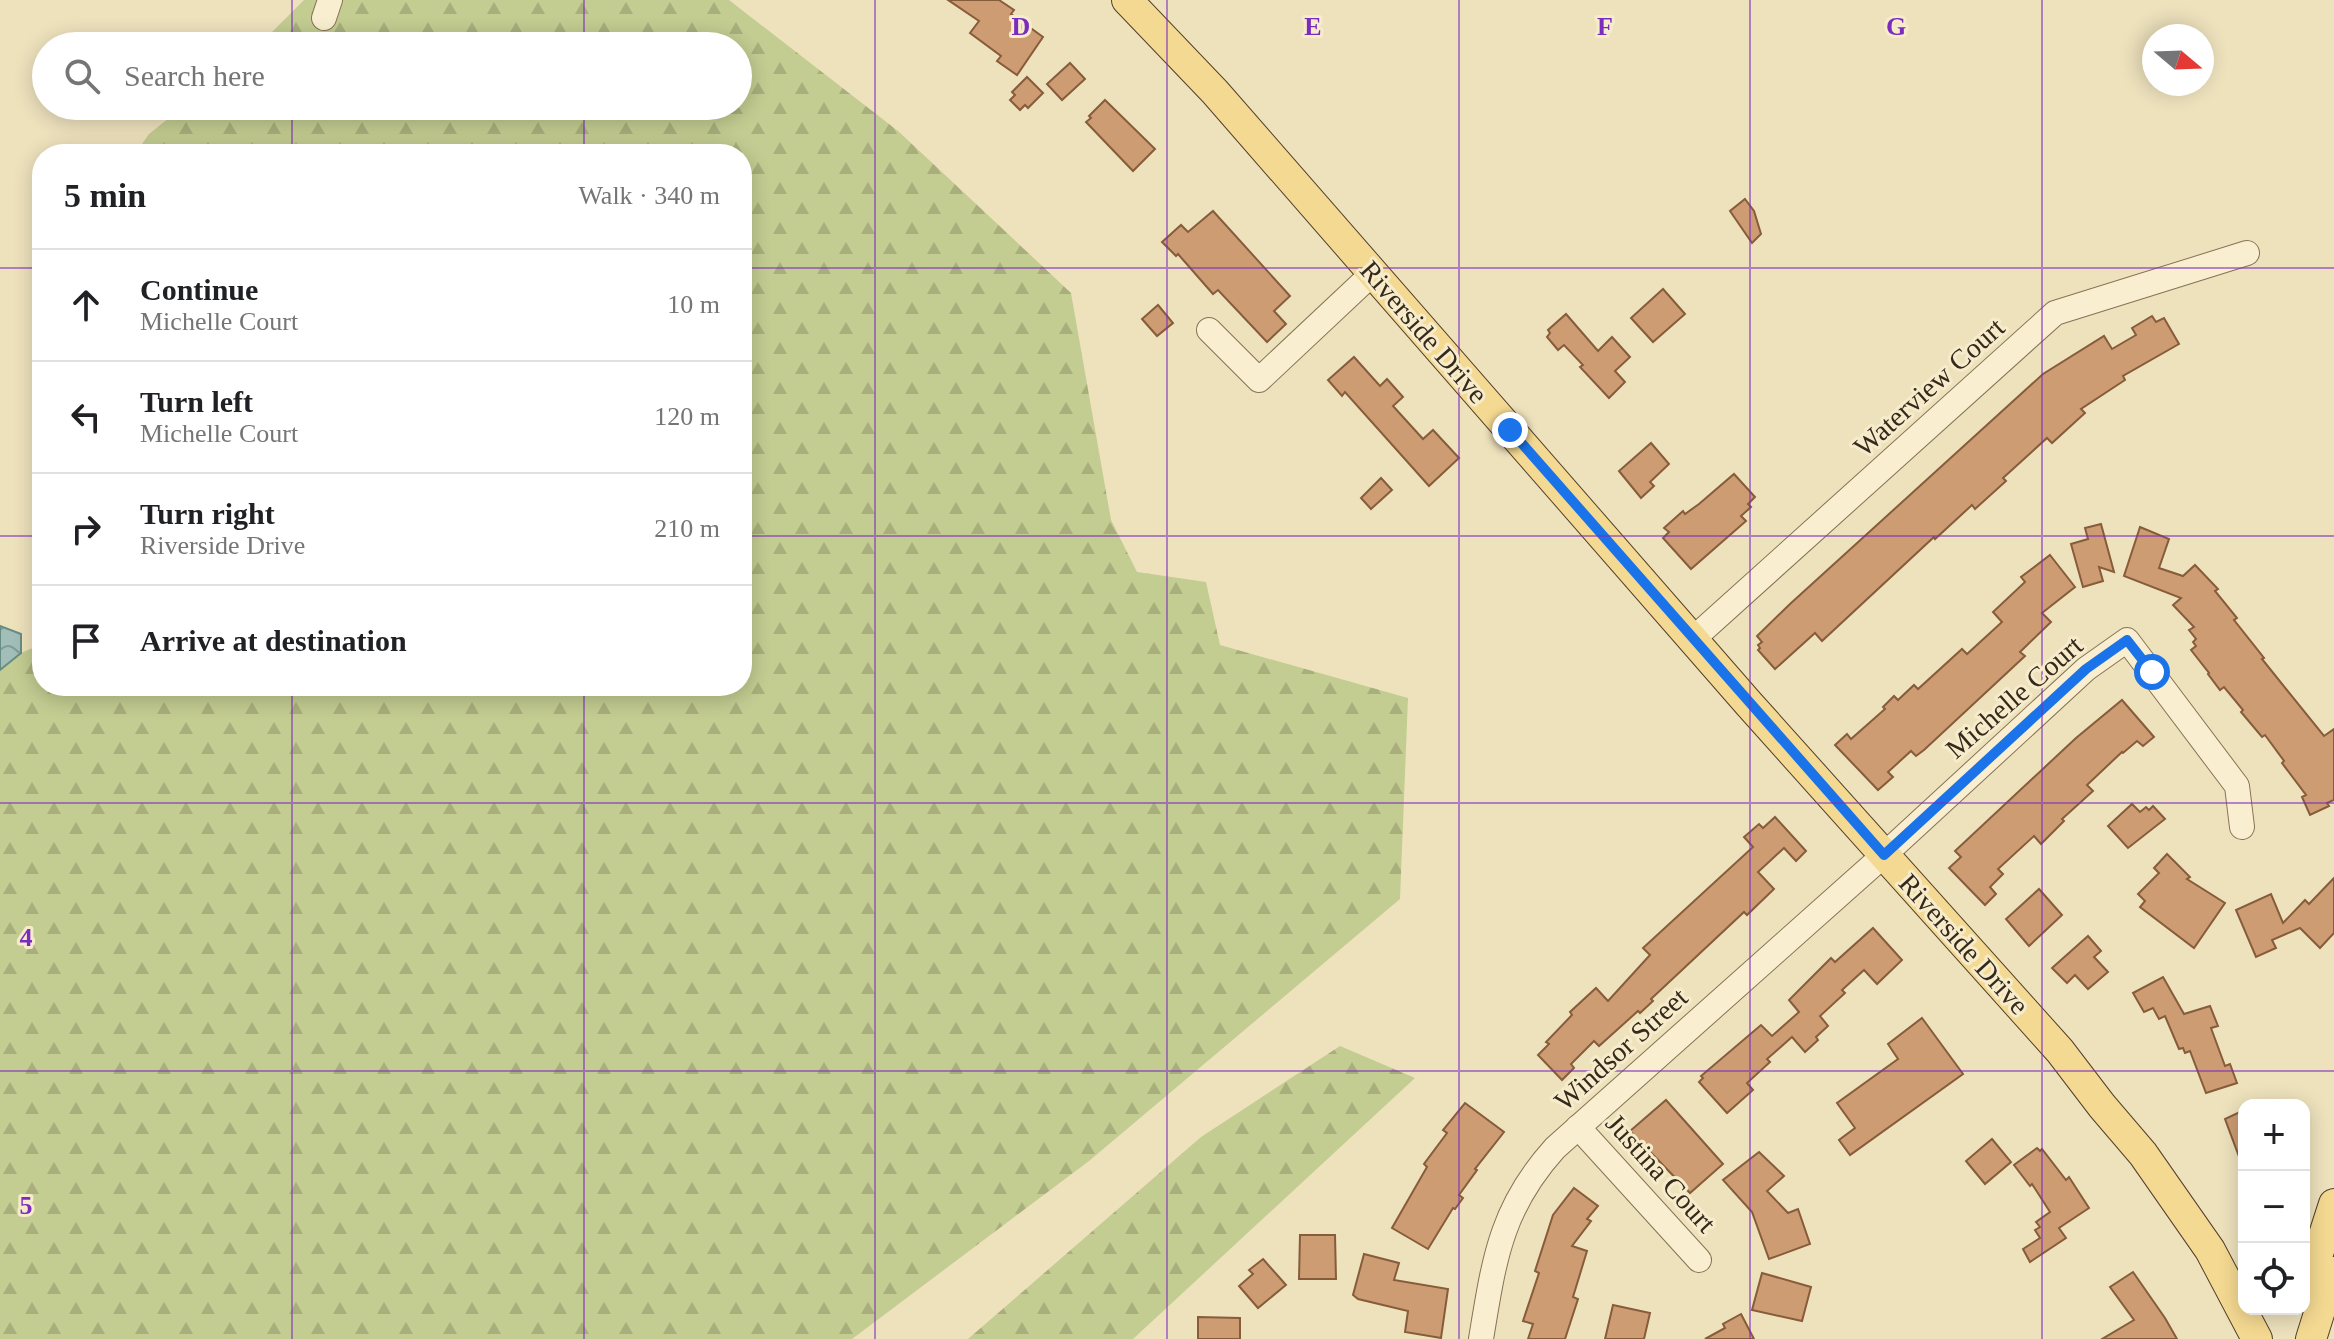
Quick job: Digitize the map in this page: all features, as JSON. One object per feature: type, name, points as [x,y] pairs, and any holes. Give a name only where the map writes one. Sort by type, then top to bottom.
[{"type":"main road","name":"Riverside Drive","points":[[1127,0],[1215,92],[1693,639],[2060,1051],[2143,1154],[2210,1250],[2257,1339]]},
{"type":"main road","points":[[2310,1251],[2318,1243],[2330,1217]]},
{"type":"main road","points":[[2310,1279],[2330,1217]]},
{"type":"main road","points":[[2210,1250],[2238,1262]]},
{"type":"main road","points":[[2311,1339],[2334,1267]]},
{"type":"main road","points":[[2290,1339],[2298,1315]]},
{"type":"street","name":"Waterview Court","points":[[1693,639],[2055,313],[2247,253]]},
{"type":"street","points":[[1209,330],[1259,380],[1373,273]]},
{"type":"street","name":"Michelle Court","points":[[1884,855],[2086,669],[2127,640],[2237,786],[2242,827]]},
{"type":"street","name":"Windsor Street","points":[[1481,1339],[1494,1263],[1505,1226],[1517,1198],[1534,1171],[1578,1127],[1884,855]]},
{"type":"street","name":"Justina Court","points":[[1578,1127],[1699,1260]]},
{"type":"green space","points":[[304,0],[729,0],[898,131],[1071,293],[1111,520],[1137,572],[1206,582],[1220,645],[1408,698],[1400,899],[1089,1161],[852,1339],[0,1339],[0,670],[32,648],[32,696],[752,696],[752,144],[142,144],[166,120],[752,120],[752,32],[272,32]]},
{"type":"green space","points":[[1340,1046],[1415,1078],[1133,1339],[968,1339],[1201,1137]]},
{"type":"water","points":[[0,626],[21,634],[21,653],[0,670]]},
{"type":"building","points":[[948,0],[999,0],[1014,10],[1011,14],[1043,37],[1017,75],[997,61],[1001,56],[970,33],[979,21]]},
{"type":"building","points":[[1070,63],[1085,79],[1062,100],[1047,84]]},
{"type":"building","points":[[1027,77],[1043,93],[1028,108],[1025,105],[1020,110],[1010,100],[1015,95],[1012,92]]},
{"type":"building","points":[[1105,100],[1155,149],[1133,171],[1086,122]]},
{"type":"building","points":[[1745,199],[1754,211],[1761,234],[1752,243],[1730,211]]},
{"type":"building","points":[[1213,211],[1290,296],[1274,311],[1286,324],[1267,342],[1218,290],[1213,294],[1178,254],[1176,256],[1162,242],[1181,225],[1188,232]]},
{"type":"building","points":[[1663,289],[1685,314],[1653,342],[1631,318]]},
{"type":"building","points":[[1158,305],[1173,323],[1157,336],[1142,319]]},
{"type":"building","points":[[1566,314],[1598,351],[1612,337],[1630,357],[1615,371],[1625,382],[1609,398],[1564,345],[1558,350],[1547,337],[1550,333],[1548,330]]},
{"type":"building","points":[[2152,316],[2156,322],[2164,318],[2179,344],[2123,376],[2125,380],[2081,409],[2085,413],[2052,443],[2047,438],[2003,478],[2006,481],[1975,509],[1972,505],[1934,537],[1822,641],[1815,633],[1775,669],[1758,650],[1762,642],[1757,636],[1790,604],[2043,374],[2104,336],[2112,349],[2136,335],[2132,328]]},
{"type":"building","points":[[1354,357],[1380,386],[1387,379],[1403,397],[1393,406],[1423,439],[1433,430],[1459,458],[1429,486],[1345,392],[1342,396],[1328,380]]},
{"type":"building","points":[[1651,443],[1669,464],[1650,482],[1654,486],[1641,498],[1619,471]]},
{"type":"building","points":[[1734,474],[1755,497],[1748,504],[1751,507],[1741,516],[1746,521],[1691,569],[1663,538],[1669,532],[1664,528]]},
{"type":"building","points":[[1381,478],[1392,490],[1371,509],[1361,498]]},
{"type":"building","points":[[2101,524],[2114,572],[2099,567],[2103,581],[2083,587],[2071,544],[2088,539],[2085,528]]},
{"type":"building","points":[[2140,527],[2169,539],[2159,568],[2183,576],[2195,565],[2218,589],[2215,591],[2237,618],[2234,620],[2262,659],[2324,736],[2334,729],[2334,800],[2327,803],[2329,806],[2310,815],[2302,797],[2306,795],[2282,763],[2284,761],[2265,735],[2262,737],[2241,712],[2243,710],[2224,687],[2220,690],[2208,674],[2191,650],[2196,646],[2193,642],[2196,639],[2189,630],[2194,627],[2173,605],[2181,598],[2124,576]]},
{"type":"building","points":[[2050,555],[2075,587],[2042,613],[2051,622],[2020,652],[2025,656],[1924,750],[1916,756],[1911,751],[1888,772],[1893,777],[1878,790],[1835,745],[1847,734],[1851,739],[1885,709],[1883,707],[1894,696],[1898,700],[1914,685],[1918,689],[1962,649],[1967,654],[2002,622],[1993,612],[2025,582],[2021,577]]},
{"type":"building","points":[[2122,700],[2154,737],[2143,746],[2137,741],[2122,752],[2087,785],[2093,791],[2062,819],[2064,821],[2041,844],[2034,836],[1998,869],[2003,874],[1990,887],[1996,894],[1985,905],[1949,868],[1961,857],[1955,851],[2076,738]]},
{"type":"building","points":[[2132,804],[2140,812],[2153,806],[2165,819],[2128,848],[2108,826]]},
{"type":"building","points":[[1775,817],[1806,851],[1796,861],[1784,848],[1758,872],[1774,889],[1747,915],[1744,912],[1640,1013],[1638,1011],[1599,1046],[1594,1041],[1571,1064],[1574,1068],[1562,1080],[1538,1055],[1572,1015],[1570,1012],[1596,988],[1608,1001],[1650,955],[1643,948],[1753,847],[1744,837],[1759,824],[1763,828]]},
{"type":"building","points":[[2167,854],[2190,877],[2187,879],[2225,903],[2194,948],[2140,907],[2145,901],[2138,894],[2159,873],[2154,868]]},
{"type":"building","points":[[2334,878],[2334,933],[2320,948],[2300,928],[2272,940],[2276,948],[2256,957],[2236,910],[2271,894],[2283,923],[2305,900],[2309,904]]},
{"type":"building","points":[[2039,889],[2062,915],[2029,946],[2006,919]]},
{"type":"building","points":[[1873,928],[1902,960],[1877,984],[1864,970],[1820,1016],[1828,1026],[1816,1037],[1818,1040],[1805,1052],[1792,1037],[1767,1059],[1770,1062],[1747,1083],[1753,1090],[1727,1113],[1699,1082],[1703,1078],[1701,1076],[1761,1025],[1772,1036],[1799,1012],[1789,1000],[1831,958],[1835,962]]},
{"type":"building","points":[[2088,936],[2101,951],[2094,957],[2108,972],[2088,989],[2075,975],[2067,983],[2052,968]]},
{"type":"building","points":[[2163,977],[2184,1014],[2210,1006],[2218,1026],[2211,1028],[2225,1066],[2230,1064],[2237,1083],[2206,1093],[2190,1051],[2185,1053],[2183,1048],[2179,1049],[2165,1016],[2159,1019],[2153,1008],[2144,1012],[2133,993]]},
{"type":"building","points":[[1922,1018],[1963,1074],[1850,1155],[1839,1140],[1855,1128],[1837,1103],[1898,1059],[1888,1044]]},
{"type":"building","points":[[1666,1100],[1723,1164],[1690,1193],[1630,1131]]},
{"type":"building","points":[[1465,1103],[1504,1132],[1475,1169],[1459,1195],[1463,1198],[1453,1208],[1428,1249],[1392,1228],[1427,1167],[1424,1164],[1447,1133],[1443,1130]]},
{"type":"building","points":[[2238,1113],[2238,1154],[2225,1119]]},
{"type":"building","points":[[1992,1139],[2011,1162],[1985,1184],[1966,1161]]},
{"type":"building","points":[[2037,1148],[2042,1149],[2066,1180],[2069,1177],[2089,1208],[2059,1228],[2066,1238],[2030,1262],[2023,1249],[2040,1238],[2035,1230],[2040,1227],[2036,1222],[2050,1212],[2032,1184],[2030,1186],[2014,1165]]},
{"type":"building","points":[[1759,1152],[1784,1176],[1767,1191],[1788,1213],[1798,1209],[1810,1244],[1769,1259],[1752,1212],[1723,1180]]},
{"type":"building","points":[[1574,1188],[1598,1206],[1572,1246],[1587,1251],[1573,1297],[1578,1299],[1565,1339],[1528,1339],[1533,1324],[1523,1321],[1539,1273],[1535,1271],[1553,1215]]},
{"type":"building","points":[[1300,1235],[1335,1235],[1336,1279],[1299,1279]]},
{"type":"building","points":[[1364,1254],[1399,1263],[1394,1280],[1448,1289],[1441,1338],[1405,1332],[1408,1311],[1358,1299],[1353,1295]]},
{"type":"building","points":[[1263,1259],[1286,1285],[1258,1308],[1239,1286],[1253,1274],[1249,1270]]},
{"type":"building","points":[[2133,1272],[2177,1339],[2102,1339],[2134,1320],[2110,1287]]},
{"type":"building","points":[[1762,1273],[1811,1287],[1802,1321],[1752,1310]]},
{"type":"building","points":[[1613,1305],[1650,1313],[1644,1339],[1605,1339]]},
{"type":"building","points":[[1741,1314],[1754,1339],[1705,1339],[1725,1328],[1723,1324]]},
{"type":"building","points":[[1198,1317],[1240,1318],[1240,1339],[1198,1339]]},
{"type":"route","points":[[1510,430],[1884,855],[2086,669],[2127,640],[2152,672]]}]
